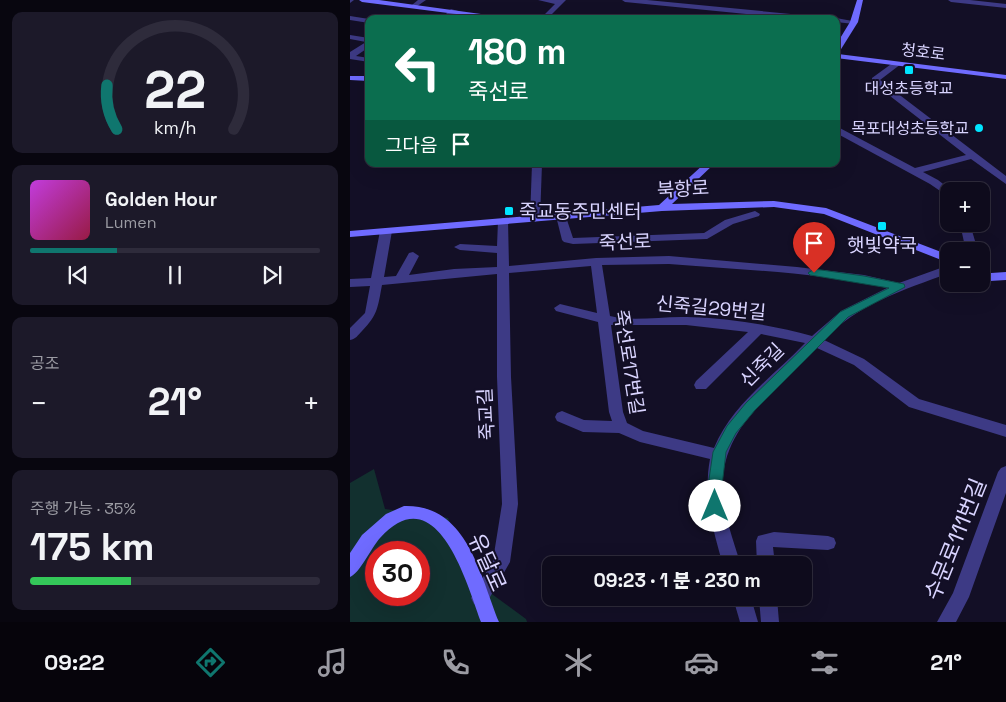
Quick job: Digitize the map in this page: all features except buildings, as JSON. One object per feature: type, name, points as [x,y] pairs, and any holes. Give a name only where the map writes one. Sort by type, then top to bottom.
[{"type":"street","points":[[362,0],[484,15]]},
{"type":"street","points":[[414,6],[423,0]]},
{"type":"street","points":[[541,0],[562,1]]},
{"type":"street","points":[[625,0],[701,11],[762,15]]},
{"type":"street","points":[[701,11],[708,0]]},
{"type":"street","points":[[840,40],[854,22],[860,0]]},
{"type":"street","points":[[951,0],[1006,6]]},
{"type":"street","points":[[547,15],[562,1]]},
{"type":"street","points":[[449,15],[454,11]]},
{"type":"street","points":[[350,18],[365,20]]},
{"type":"street","points":[[840,20],[854,22]]},
{"type":"street","points":[[350,37],[365,40]]},
{"type":"street","points":[[350,57],[365,44]]},
{"type":"street","name":"청호로","points":[[840,55],[897,64],[1006,77]]},
{"type":"street","points":[[350,57],[365,60]]},
{"type":"street","points":[[350,64],[365,61]]},
{"type":"street","points":[[897,64],[875,80],[1006,181]]},
{"type":"street","points":[[350,78],[365,78]]},
{"type":"street","points":[[840,131],[940,185]]},
{"type":"street","points":[[915,171],[972,156]]},
{"type":"street","points":[[535,219],[537,167]]},
{"type":"street","points":[[662,208],[706,167]]},
{"type":"street","name":"북항로","points":[[350,234],[662,208],[758,204],[812,208],[843,216],[940,255]]},
{"type":"street","points":[[561,216],[568,240],[573,241],[707,236],[729,222],[755,214]]},
{"type":"street","name":"죽교길","points":[[480,598],[501,562],[510,504],[504,377],[503,222]]},
{"type":"street","points":[[350,336],[367,319],[370,313],[386,231]]},
{"type":"street","points":[[460,247],[503,250]]},
{"type":"street","points":[[400,280],[413,256]]},
{"type":"street","name":"죽선로","points":[[350,284],[454,273],[596,262],[669,260],[796,271],[864,279],[900,287]]},
{"type":"street","name":"죽선로17번길","points":[[596,262],[616,412],[621,428],[640,436],[719,455]]},
{"type":"street","name":"신죽길","points":[[729,556],[715,506],[715,486],[719,455],[731,430],[746,412],[844,315],[900,287],[940,272]]},
{"type":"street","points":[[990,275],[1006,276]]},
{"type":"street","points":[[990,278],[1006,286]]},
{"type":"street","name":"신죽길29번길","points":[[560,308],[614,322],[729,324],[816,342],[859,362],[914,403],[1006,431]]},
{"type":"street","points":[[701,385],[758,329]]},
{"type":"street","points":[[562,417],[583,426],[621,428]]},
{"type":"street","name":"수문로111번길","points":[[946,622],[960,597],[1006,472]]},
{"type":"street","name":"유달로","points":[[350,569],[360,550],[377,528],[391,518],[404,514],[426,514],[450,531],[461,550],[490,622]]},
{"type":"street","points":[[765,556],[764,541],[774,539],[828,543]]},
{"type":"street","points":[[744,606],[749,622]]},
{"type":"street","points":[[769,606],[770,622]]},
{"type":"green space","points":[[374,469],[385,509],[448,518],[474,581],[526,619],[527,622],[350,622],[350,483]]},
{"type":"place","name":"대성초등학교","points":[[909,70]]},
{"type":"place","name":"목포대성초등학교","points":[[979,128]]},
{"type":"place","name":"죽교동주민센터","points":[[509,211]]},
{"type":"place","name":"햇빛약국","points":[[882,226]]},
{"type":"route","points":[[715,506],[717,464],[720,452],[731,430],[828,328],[844,315],[874,298],[900,287],[864,279],[814,273]]}]
